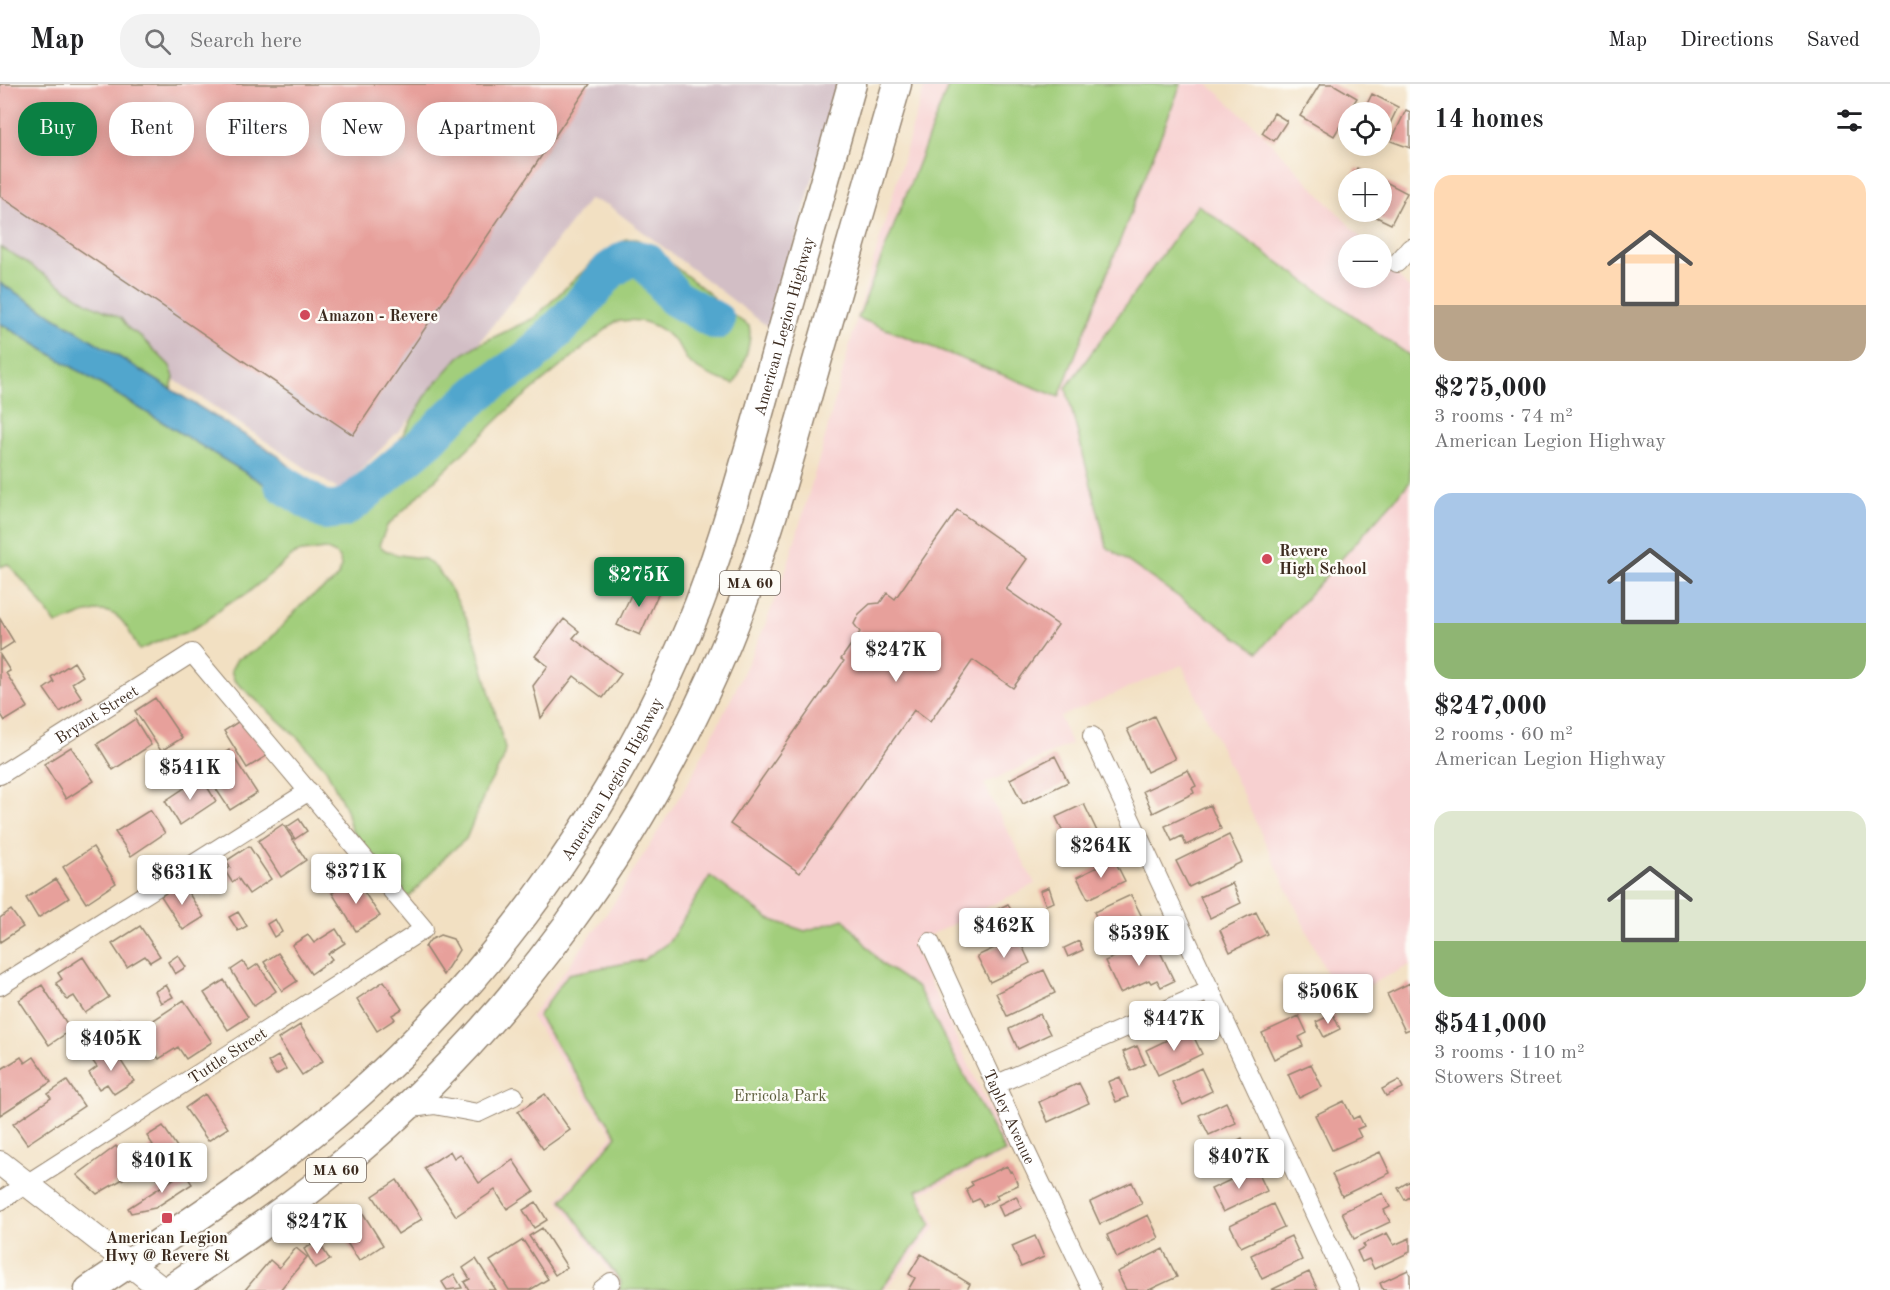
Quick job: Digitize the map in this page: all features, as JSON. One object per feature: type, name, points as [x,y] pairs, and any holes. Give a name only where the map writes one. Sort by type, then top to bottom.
[{"type":"highway","name":"American Legion Highway","points":[[89,1290],[261,1173],[385,1070],[438,1017],[488,960],[556,869],[597,807],[635,741],[668,674],[712,568],[740,479],[852,84]]},
{"type":"highway","name":"MA 60","points":[[169,1290],[318,1184],[405,1109],[458,1056],[509,999],[580,908],[641,814],[696,712],[734,625],[766,535],[897,84]]},
{"type":"main road","points":[[0,1163],[163,1290]]},
{"type":"street","points":[[1397,263],[1410,248]]},
{"type":"street","name":"Bryant Street","points":[[0,775],[192,652],[309,791]]},
{"type":"street","points":[[1092,736],[1350,1290]]},
{"type":"street","points":[[0,986],[309,791]]},
{"type":"street","name":"Tuttle Street","points":[[0,1201],[424,929],[309,791]]},
{"type":"street","name":"Tapley Avenue","points":[[930,942],[1092,1290]]},
{"type":"street","points":[[995,1085],[1210,990]]},
{"type":"street","points":[[405,1109],[434,1105],[478,1113],[514,1096]]},
{"type":"shaded area","points":[[0,84],[838,84],[772,330],[608,205],[589,199],[459,369],[340,491],[0,263]]},
{"type":"shaded area","points":[[925,84],[1208,84],[1253,124],[1338,213],[1338,222],[1346,222],[1358,234],[1338,234],[1338,288],[1392,288],[1392,270],[1410,289],[1410,965],[1339,1000],[1182,665],[1060,717],[1071,744],[984,784],[1035,884],[912,944],[1010,1152],[922,1193],[936,1227],[885,1290],[614,1290],[616,1281],[558,1200],[613,1135],[531,1017],[612,906],[689,781],[732,697],[764,628],[788,564]]},
{"type":"green space","points":[[949,84],[1181,84],[1059,397],[858,318]]},
{"type":"green space","points":[[1198,205],[1410,356],[1410,482],[1258,652],[1107,547],[1066,388]]},
{"type":"green space","points":[[626,239],[637,239],[647,245],[749,326],[746,356],[734,384],[695,367],[665,332],[650,323],[633,320],[615,322],[510,408],[387,526],[379,545],[394,554],[425,559],[446,581],[465,615],[475,640],[505,748],[503,760],[486,790],[466,839],[447,855],[409,897],[402,894],[351,829],[346,810],[326,769],[298,738],[234,680],[231,670],[237,659],[255,651],[269,640],[306,600],[332,583],[341,567],[340,559],[336,554],[325,549],[296,553],[245,595],[226,604],[205,622],[187,632],[139,650],[123,622],[110,612],[91,612],[56,624],[33,592],[8,564],[0,567],[0,323],[269,487],[287,505],[326,513],[331,494],[349,492],[379,470],[388,460],[428,392],[459,357],[477,345],[534,318],[599,256]]},
{"type":"green space","points":[[0,247],[88,303],[121,318],[129,329],[139,335],[170,366],[174,377],[171,389],[0,283]]},
{"type":"green space","name":"Erricola Park","points":[[710,876],[769,919],[805,931],[844,919],[883,965],[918,988],[1005,1152],[917,1190],[931,1225],[880,1290],[619,1290],[621,1282],[562,1200],[617,1136],[538,1016],[568,974],[643,960],[669,942]]},
{"type":"water","points":[[0,283],[277,455],[309,482],[331,494],[326,513],[322,518],[307,520],[298,509],[281,502],[269,487],[0,323]]},
{"type":"building","name":"Amazon - Revere","points":[[0,84],[590,84],[557,133],[557,102],[417,102],[417,156],[541,156],[353,435],[0,196]]},
{"type":"building","points":[[1320,84],[1333,84],[1357,98],[1355,102],[1338,102],[1338,129],[1334,136],[1300,116]]},
{"type":"building","points":[[1372,94],[1388,102],[1368,102]]},
{"type":"building","points":[[1392,104],[1398,107],[1392,119]]},
{"type":"building","points":[[1406,110],[1410,112],[1410,148],[1392,141]]},
{"type":"building","points":[[1274,113],[1287,121],[1274,141],[1262,133]]},
{"type":"building","points":[[1392,185],[1407,193],[1391,224],[1387,222],[1392,222]]},
{"type":"building","points":[[957,510],[1027,559],[1006,589],[1058,625],[1013,688],[973,660],[930,722],[914,710],[800,873],[730,824],[844,661],[841,659],[860,632],[854,624],[859,614],[870,604],[880,603],[887,593],[895,599]]},
{"type":"building","points":[[638,580],[660,590],[640,635],[617,625]]},
{"type":"building","points":[[0,619],[14,642],[0,651]]},
{"type":"building","points":[[564,619],[579,631],[573,638],[621,674],[603,698],[574,676],[541,718],[533,686],[548,666],[535,656]]},
{"type":"building","points":[[0,655],[10,671],[6,673],[28,707],[5,721],[0,713]]},
{"type":"building","points":[[74,662],[83,676],[72,683],[82,698],[60,712],[44,689],[54,682],[51,677]]},
{"type":"building","points":[[155,698],[182,738],[161,751],[135,711]]},
{"type":"building","points":[[1154,716],[1175,759],[1147,772],[1127,729]]},
{"type":"building","points":[[244,718],[268,755],[247,768],[224,731]]},
{"type":"building","points":[[135,719],[151,745],[113,770],[97,744]]},
{"type":"building","points":[[71,747],[94,781],[66,799],[44,764]]},
{"type":"building","points":[[229,750],[257,793],[230,810],[202,768]]},
{"type":"building","points":[[1055,756],[1068,782],[1023,804],[1010,779]]},
{"type":"building","points":[[1188,770],[1196,786],[1192,788],[1194,793],[1153,813],[1143,791]]},
{"type":"building","points":[[201,777],[216,801],[180,825],[165,801]]},
{"type":"building","points":[[1084,804],[1104,846],[1076,859],[1056,817]]},
{"type":"building","points":[[1210,805],[1221,829],[1186,845],[1182,836],[1172,841],[1165,826]]},
{"type":"building","points":[[150,810],[165,833],[131,856],[115,832]]},
{"type":"building","points":[[299,819],[307,831],[295,839],[287,827]]},
{"type":"building","points":[[283,824],[306,860],[281,877],[258,841]]},
{"type":"building","points":[[1229,835],[1242,862],[1189,887],[1176,861]]},
{"type":"building","points":[[249,846],[271,879],[249,894],[238,878],[232,882],[225,871],[230,867],[226,861]]},
{"type":"building","points":[[93,847],[116,883],[86,903],[63,867]]},
{"type":"building","points":[[1114,859],[1125,881],[1088,899],[1077,877]]},
{"type":"building","points":[[355,878],[380,916],[356,931],[332,893]]},
{"type":"building","points":[[56,879],[69,898],[38,918],[26,898]]},
{"type":"building","points":[[182,883],[204,917],[183,930],[161,896]]},
{"type":"building","points":[[1232,883],[1241,903],[1210,918],[1200,897]]},
{"type":"building","points":[[1049,887],[1054,902],[1046,905],[1040,891]]},
{"type":"building","points":[[1131,895],[1142,917],[1105,935],[1094,912]]},
{"type":"building","points":[[1008,904],[1018,925],[976,945],[966,924]]},
{"type":"building","points":[[11,910],[23,927],[0,942],[0,918]]},
{"type":"building","points":[[238,912],[247,926],[238,931],[229,917]]},
{"type":"building","points":[[1256,912],[1267,934],[1230,952],[1220,930]]},
{"type":"building","points":[[275,919],[282,932],[274,937],[267,924]]},
{"type":"building","points":[[140,926],[160,956],[150,962],[145,956],[127,967],[112,944]]},
{"type":"building","points":[[336,929],[345,943],[328,954],[332,959],[311,974],[292,945],[308,935],[314,943]]},
{"type":"building","points":[[440,935],[453,939],[459,950],[443,975],[425,947],[430,940]]},
{"type":"building","points":[[1018,937],[1030,963],[990,982],[977,956]]},
{"type":"building","points":[[1154,939],[1174,981],[1161,987],[1157,980],[1151,983],[1149,980],[1120,993],[1105,961]]},
{"type":"building","points":[[1079,941],[1083,950],[1068,957],[1064,948]]},
{"type":"building","points":[[278,953],[297,981],[282,991],[264,962]]},
{"type":"building","points":[[178,955],[186,967],[175,974],[168,962]]},
{"type":"building","points":[[83,957],[109,997],[85,1013],[74,996],[67,1000],[56,983],[62,979],[58,973]]},
{"type":"building","points":[[243,962],[249,970],[258,964],[276,991],[254,1006],[231,970]]},
{"type":"building","points":[[1044,970],[1055,993],[1007,1016],[996,993]]},
{"type":"building","points":[[224,980],[248,1017],[228,1030],[204,993]]},
{"type":"building","points":[[384,981],[402,1009],[392,1015],[395,1019],[377,1031],[357,999]]},
{"type":"building","points":[[1410,983],[1410,1029],[1405,1031],[1387,994]]},
{"type":"building","points":[[42,985],[71,1030],[49,1045],[19,1000]]},
{"type":"building","points":[[166,985],[173,997],[161,1003],[155,991]]},
{"type":"building","points":[[184,1000],[212,1042],[186,1059],[178,1047],[159,1059],[140,1029]]},
{"type":"building","points":[[1040,1014],[1050,1034],[1018,1049],[1009,1029]]},
{"type":"building","points":[[1333,1014],[1340,1029],[1324,1037],[1316,1022]]},
{"type":"building","points":[[1299,1016],[1307,1033],[1299,1037],[1303,1046],[1274,1059],[1262,1033]]},
{"type":"building","points":[[119,1019],[126,1030],[107,1042],[100,1032]]},
{"type":"building","points":[[300,1025],[323,1061],[302,1075],[278,1039]]},
{"type":"building","points":[[1190,1029],[1202,1054],[1158,1075],[1146,1050]]},
{"type":"building","points":[[1137,1046],[1145,1064],[1131,1071],[1123,1052]]},
{"type":"building","points":[[112,1047],[134,1081],[114,1094],[107,1084],[99,1089],[89,1073],[97,1067],[92,1060]]},
{"type":"building","points":[[278,1056],[286,1069],[276,1075],[268,1062]]},
{"type":"building","points":[[21,1057],[25,1063],[34,1057],[51,1082],[0,1115],[0,1070]]},
{"type":"building","points":[[1311,1064],[1322,1087],[1299,1098],[1288,1074]]},
{"type":"building","points":[[1201,1068],[1212,1091],[1183,1105],[1172,1082]]},
{"type":"building","points":[[1120,1077],[1128,1097],[1116,1102],[1108,1082]]},
{"type":"building","points":[[1399,1080],[1403,1088],[1386,1096],[1382,1089]]},
{"type":"building","points":[[67,1081],[84,1106],[27,1144],[13,1124],[51,1098],[48,1094]]},
{"type":"building","points":[[1079,1083],[1089,1103],[1048,1122],[1039,1102]]},
{"type":"building","points":[[205,1094],[228,1128],[208,1141],[185,1108]]},
{"type":"building","points":[[545,1094],[570,1130],[543,1149],[518,1112]]},
{"type":"building","points":[[1344,1101],[1353,1119],[1359,1116],[1364,1126],[1357,1129],[1361,1137],[1332,1150],[1315,1115]]},
{"type":"building","points":[[1226,1102],[1236,1123],[1209,1135],[1199,1115]]},
{"type":"building","points":[[163,1126],[181,1153],[159,1167],[147,1148],[153,1145],[147,1136]]},
{"type":"building","points":[[1242,1138],[1251,1158],[1224,1170],[1215,1151]]},
{"type":"building","points":[[116,1146],[135,1172],[97,1194],[77,1175]]},
{"type":"building","points":[[450,1151],[454,1158],[460,1154],[479,1183],[513,1160],[534,1191],[507,1209],[495,1190],[456,1216],[424,1168]]},
{"type":"building","points":[[1380,1152],[1390,1173],[1342,1196],[1332,1174]]},
{"type":"building","points":[[1007,1166],[1010,1172],[1012,1171],[1018,1185],[996,1195],[998,1199],[983,1206],[979,1199],[972,1202],[966,1189],[973,1185],[971,1182]]},
{"type":"building","points":[[1256,1168],[1267,1191],[1223,1212],[1211,1189]]},
{"type":"building","points":[[184,1172],[192,1184],[155,1208],[131,1213],[128,1208]]},
{"type":"building","points":[[397,1180],[422,1219],[398,1234],[373,1196]]},
{"type":"building","points":[[1410,1181],[1410,1197],[1405,1200],[1398,1188]]},
{"type":"building","points":[[1132,1182],[1142,1204],[1100,1224],[1090,1202]]},
{"type":"building","points":[[1383,1193],[1390,1207],[1384,1210],[1390,1222],[1354,1239],[1342,1212]]},
{"type":"building","points":[[1016,1196],[1022,1208],[1003,1216],[998,1205]]},
{"type":"building","points":[[536,1202],[547,1220],[534,1228],[523,1210]]},
{"type":"building","points":[[1273,1204],[1284,1227],[1241,1247],[1230,1225]]},
{"type":"building","points":[[359,1207],[383,1245],[359,1261],[334,1223]]},
{"type":"building","points":[[1148,1215],[1159,1238],[1117,1258],[1107,1235]]},
{"type":"building","points":[[542,1228],[567,1267],[555,1275],[529,1236]]},
{"type":"building","points":[[1387,1233],[1394,1245],[1410,1238],[1410,1252],[1374,1269],[1369,1259],[1362,1262],[1357,1251],[1365,1247],[1363,1244]]},
{"type":"building","points":[[1035,1236],[1044,1257],[1021,1267],[1012,1246]]},
{"type":"building","points":[[1291,1236],[1302,1260],[1262,1279],[1251,1255]]},
{"type":"building","points":[[523,1240],[548,1279],[530,1290],[509,1290],[490,1261]]},
{"type":"building","points":[[318,1241],[330,1260],[315,1268],[304,1249]]},
{"type":"building","points":[[296,1248],[307,1257],[280,1290],[245,1290],[270,1260],[279,1268]]},
{"type":"building","points":[[1163,1249],[1177,1277],[1149,1290],[1126,1290],[1117,1272]]},
{"type":"building","points":[[921,1254],[970,1284],[967,1290],[908,1290],[915,1278],[909,1274]]},
{"type":"building","points":[[476,1259],[496,1290],[469,1290],[464,1282],[470,1279],[463,1268]]},
{"type":"building","points":[[1408,1270],[1410,1290],[1383,1290],[1380,1283]]},
{"type":"building","points":[[1309,1272],[1318,1290],[1271,1290]]},
{"type":"building","points":[[454,1274],[462,1288],[447,1290],[442,1282]]},
{"type":"waterway","points":[[283,484],[325,511],[342,509],[352,503],[429,439],[483,389],[529,358],[576,311],[609,271],[625,260],[632,258],[646,261],[675,298],[716,321]]},
{"type":"place","name":"Amazon - Revere","points":[[305,315]]},
{"type":"place","name":"Revere High School","points":[[1267,559]]},
{"type":"place","name":"American Legion Hwy @ Revere St","points":[[167,1218]]}]
